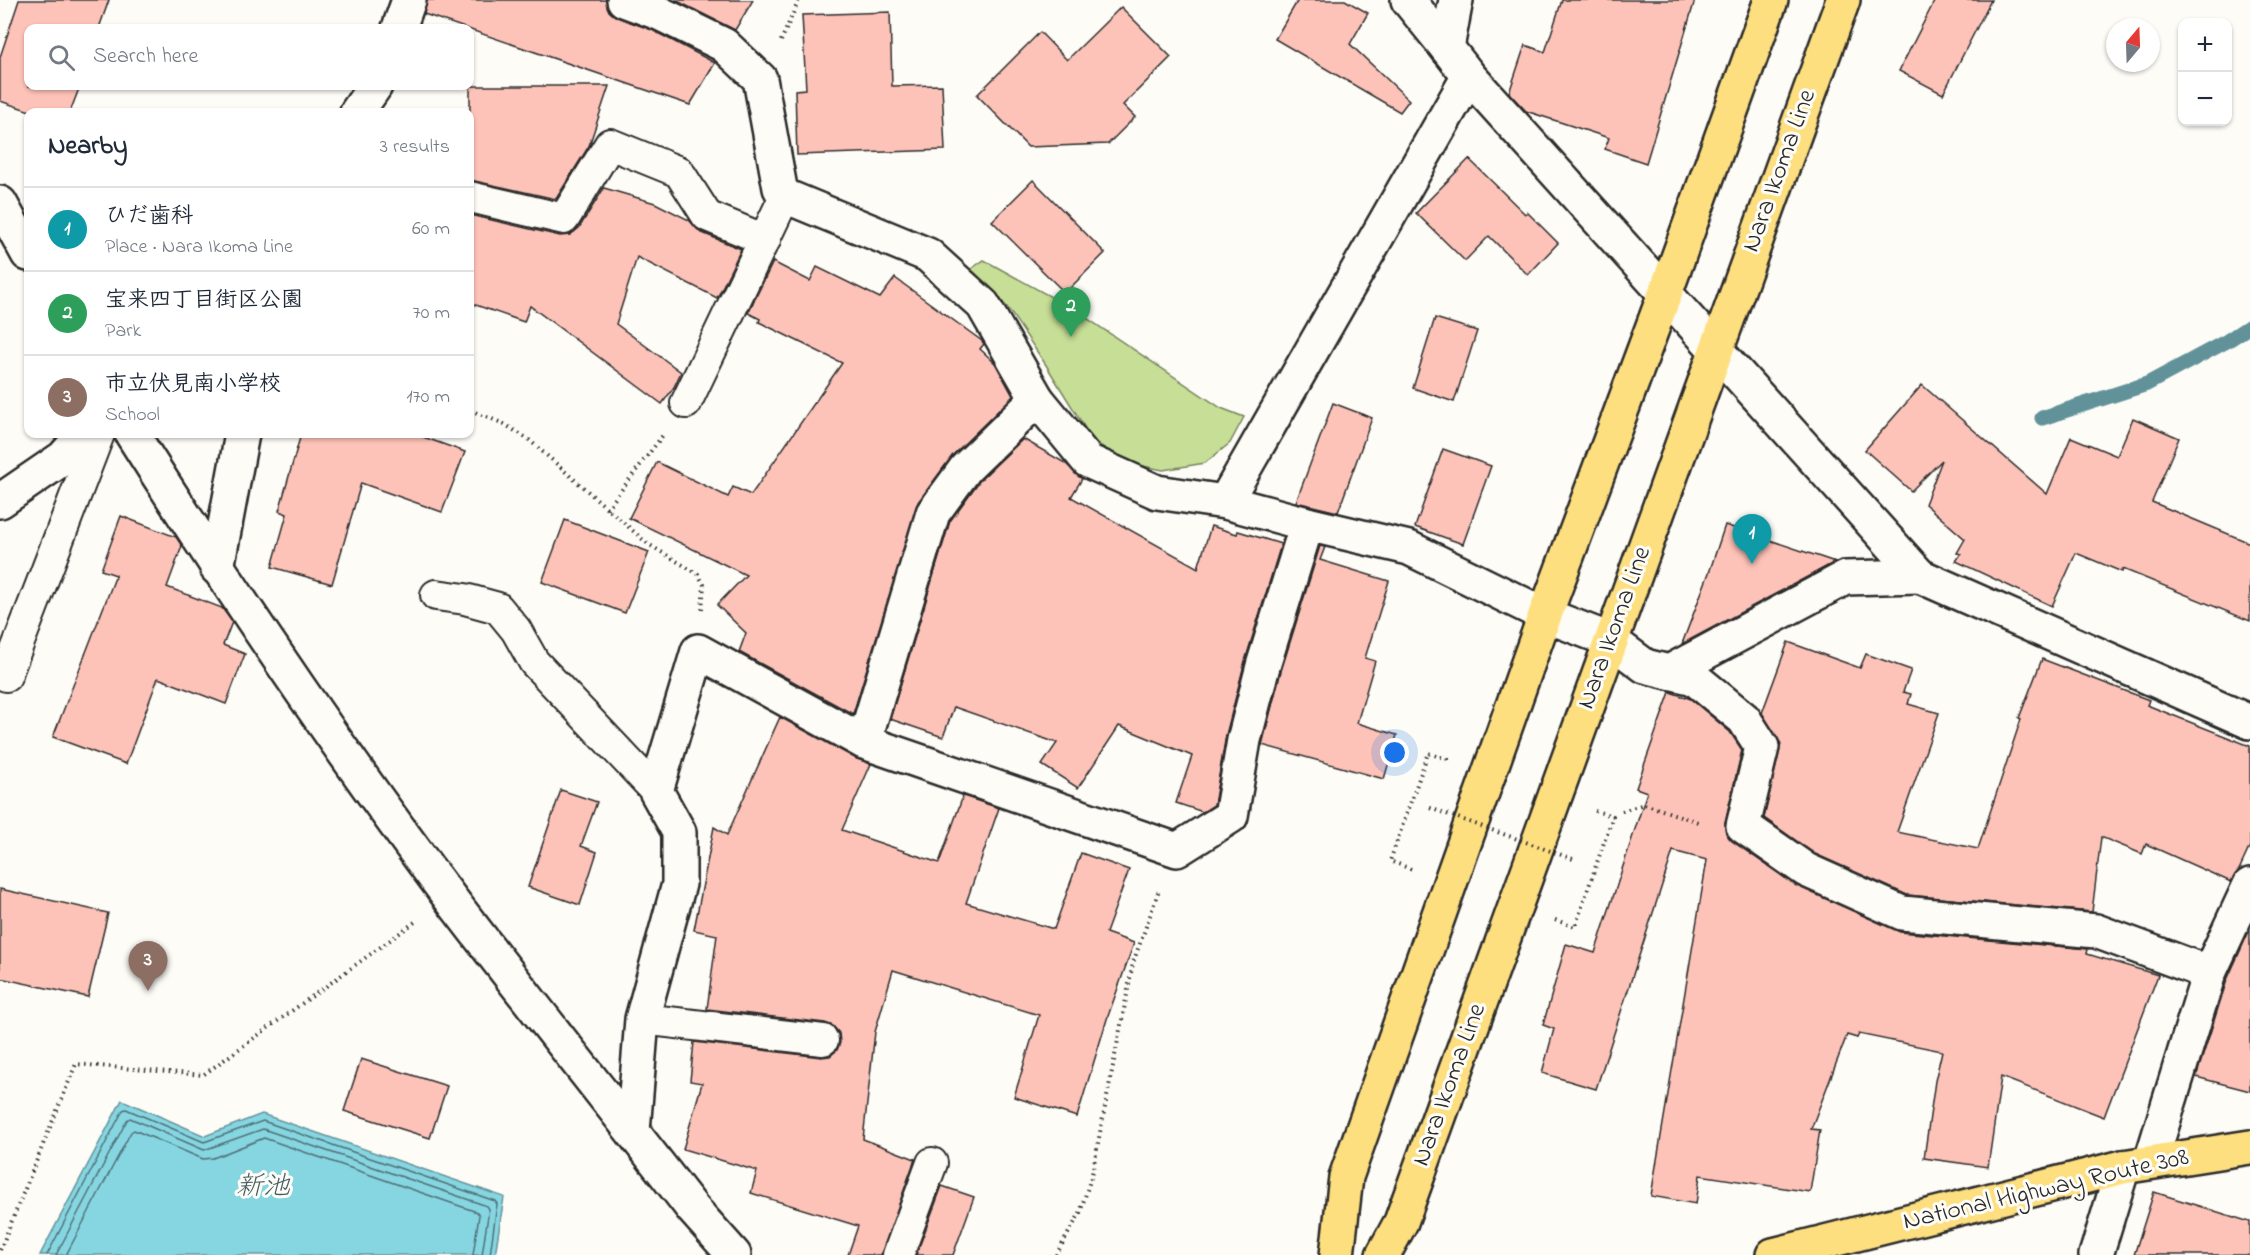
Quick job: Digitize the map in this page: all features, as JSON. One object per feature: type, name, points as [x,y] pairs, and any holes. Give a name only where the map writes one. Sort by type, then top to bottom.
[{"type":"main road","points":[[1337,1255],[1346,1177],[1545,615],[1665,294],[1771,0]]},
{"type":"main road","name":"Nara Ikoma Line","points":[[1383,1255],[1401,1222],[1843,0]]},
{"type":"main road","name":"National Highway Route 308","points":[[1773,1255],[2137,1164],[2250,1147]]},
{"type":"street","points":[[401,24],[410,0]]},
{"type":"street","points":[[624,0],[659,13],[724,45],[760,79],[780,188],[785,196],[928,255],[983,305],[1037,399],[1088,461],[1157,492],[1225,502],[1409,548],[1545,615],[1610,640],[1645,666],[1694,678],[1744,719],[1762,747],[1743,826],[1806,870],[1902,913],[2096,931],[2209,973]]},
{"type":"street","points":[[1408,0],[1469,76],[1920,576],[2250,722]]},
{"type":"street","points":[[1447,48],[1456,0]]},
{"type":"street","points":[[1225,502],[1469,76]]},
{"type":"street","points":[[360,108],[372,90]]},
{"type":"street","points":[[0,203],[24,247]]},
{"type":"street","points":[[864,742],[933,513],[966,468],[1037,399]]},
{"type":"street","points":[[0,501],[63,458],[80,438]]},
{"type":"street","points":[[135,438],[217,568],[287,672],[449,897],[693,1209],[734,1255]]},
{"type":"street","points":[[217,568],[241,438]]},
{"type":"street","points":[[633,1131],[642,1019],[679,884],[679,832],[656,791],[698,651],[864,742],[1175,850],[1231,816],[1244,740],[1263,666],[1307,524]]},
{"type":"street","points":[[1669,672],[1845,578],[1920,576]]},
{"type":"street","points":[[2096,1255],[2137,1164],[2209,973],[2250,885]]},
{"type":"lane","points":[[474,198],[564,219],[610,144],[679,172],[707,216],[765,240]]},
{"type":"lane","points":[[686,403],[785,196]]},
{"type":"lane","points":[[6,676],[97,438]]},
{"type":"lane","points":[[436,596],[465,599],[498,608],[516,630],[534,662],[656,791]]},
{"type":"lane","points":[[642,1019],[823,1040]]},
{"type":"lane","points":[[898,1255],[932,1163]]},
{"type":"path","points":[[607,509],[686,403]]},
{"type":"path","points":[[474,412],[504,424],[528,439],[648,544],[698,574],[704,585],[698,651]]},
{"type":"path","points":[[1421,873],[1390,861],[1428,753],[1447,759],[1443,769]]},
{"type":"path","points":[[1433,798],[1430,808],[1553,852],[1576,860],[1579,850]]},
{"type":"path","points":[[1622,811],[1644,804],[1714,827],[1743,826]]},
{"type":"path","points":[[1557,910],[1554,920],[1575,927],[1613,816],[1592,810],[1589,820]]},
{"type":"path","points":[[1056,1255],[1080,1213],[1092,1173],[1133,963],[1149,913],[1175,850]]},
{"type":"path","points":[[0,1250],[76,1064],[203,1075],[449,897]]},
{"type":"green space","points":[[984,260],[1073,309],[1221,408],[1244,417],[1230,443],[1205,463],[1163,470],[1128,463],[1093,441],[1007,307],[971,269]]},
{"type":"water","name":"新池","points":[[122,1100],[205,1136],[262,1114],[504,1197],[495,1255],[40,1255]]},
{"type":"building","points":[[19,0],[109,0],[100,24],[24,24],[24,90],[78,90],[72,108],[24,109],[0,101],[0,57]]},
{"type":"building","points":[[427,0],[606,0],[609,11],[617,17],[652,30],[715,63],[690,105],[474,31],[474,24],[453,24],[424,14]]},
{"type":"building","points":[[675,0],[753,0],[735,30]]},
{"type":"building","points":[[1298,0],[1345,0],[1368,13],[1350,44],[1409,100],[1400,112],[1275,39]]},
{"type":"building","points":[[1562,0],[1695,0],[1646,163],[1605,149],[1609,138],[1526,111],[1509,93],[1525,45],[1545,52]]},
{"type":"building","points":[[1935,0],[1991,0],[1943,94],[1899,71]]},
{"type":"building","points":[[1121,7],[1171,57],[1123,105],[1135,117],[1108,144],[1028,147],[977,95],[1040,32],[1067,60]]},
{"type":"building","points":[[890,12],[892,86],[942,85],[945,150],[797,155],[795,90],[806,89],[802,15]]},
{"type":"building","points":[[474,86],[609,86],[589,146],[556,199],[474,181],[474,108],[470,108],[470,90],[474,90]]},
{"type":"building","points":[[1469,159],[1558,243],[1528,275],[1489,236],[1465,261],[1416,213]]},
{"type":"building","points":[[1033,180],[1105,253],[1065,293],[992,221]]},
{"type":"building","points":[[604,188],[655,203],[689,220],[700,232],[741,249],[717,298],[637,257],[616,324],[681,372],[662,404],[530,306],[524,322],[474,304],[474,216],[560,236],[570,235],[579,228]]},
{"type":"building","points":[[773,262],[810,281],[817,267],[880,298],[895,278],[982,341],[984,344],[980,349],[995,363],[1013,396],[953,455],[918,502],[853,714],[739,652],[746,633],[717,605],[746,575],[629,518],[657,462],[728,497],[733,487],[751,495],[842,363],[759,322],[760,319],[748,313]]},
{"type":"building","points":[[1435,318],[1477,331],[1454,402],[1413,388]]},
{"type":"building","points":[[1922,385],[2047,494],[2071,437],[2117,456],[2133,418],[2179,438],[2152,502],[2250,543],[2250,621],[2123,569],[2122,572],[2076,553],[2052,606],[1956,561],[1961,554],[1957,553],[1965,539],[1925,504],[1942,460],[1911,491],[1865,450]]},
{"type":"building","points":[[1333,403],[1372,418],[1338,512],[1296,502]]},
{"type":"building","points":[[300,438],[426,438],[465,452],[442,512],[361,483],[332,584],[272,567],[287,514],[279,511]]},
{"type":"building","points":[[1023,439],[1065,463],[1082,479],[1071,497],[1198,568],[1211,526],[1237,534],[1238,531],[1281,544],[1283,538],[1245,661],[1226,735],[1214,805],[1203,812],[1176,803],[1192,756],[1119,726],[1078,788],[1042,765],[1057,743],[954,707],[943,737],[890,719],[950,521],[980,480]]},
{"type":"building","points":[[1443,449],[1491,466],[1463,544],[1415,527]]},
{"type":"building","points":[[121,516],[176,537],[182,546],[167,587],[222,608],[232,622],[223,645],[245,654],[226,704],[158,678],[126,764],[53,737],[116,575],[101,570]]},
{"type":"building","points":[[565,520],[649,552],[625,613],[542,582]]},
{"type":"building","points":[[1725,525],[1835,562],[1682,644],[1710,570]]},
{"type":"building","points":[[1320,546],[1325,547],[1320,560],[1389,581],[1365,658],[1375,661],[1357,723],[1397,735],[1384,779],[1262,745],[1281,671]]},
{"type":"building","points":[[1788,642],[1860,668],[1866,654],[1911,670],[1903,692],[1911,694],[1908,704],[1939,713],[1897,832],[1978,849],[2021,719],[2019,718],[2042,659],[2149,700],[2147,705],[2250,746],[2250,846],[2239,870],[2231,882],[2146,844],[2142,854],[2101,837],[2092,912],[1907,895],[1815,854],[1764,818],[1781,744],[1762,713]]},
{"type":"building","points":[[1670,692],[1691,699],[1730,732],[1742,750],[1725,822],[1726,833],[1732,841],[1795,885],[1900,932],[2088,949],[2087,954],[2158,975],[2104,1117],[2001,1077],[1988,1167],[1924,1158],[1935,1081],[1942,1051],[1859,1034],[1857,1038],[1847,1035],[1811,1129],[1820,1130],[1810,1192],[1700,1175],[1696,1204],[1651,1196],[1707,860],[1673,851],[1596,1089],[1542,1073],[1554,1029],[1543,1025],[1566,944],[1595,953],[1647,792],[1636,788]]},
{"type":"building","points":[[780,717],[855,758],[871,764],[842,830],[939,863],[963,796],[999,808],[966,903],[1054,929],[1081,853],[1129,870],[1106,933],[1134,943],[1107,1019],[1077,1117],[1014,1097],[1039,1015],[893,970],[875,1032],[863,1139],[915,1159],[881,1255],[848,1255],[858,1226],[751,1193],[757,1171],[683,1149],[702,1083],[690,1081],[694,1042],[821,1057],[830,1056],[837,1050],[840,1043],[839,1033],[833,1026],[825,1023],[707,1009],[717,935],[694,930],[714,827],[727,835]]},
{"type":"building","points":[[561,790],[597,802],[581,846],[597,852],[580,905],[528,887]]},
{"type":"building","points":[[0,889],[108,913],[88,997],[0,978]]},
{"type":"building","points":[[2250,929],[2250,1091],[2196,1077],[2227,980]]},
{"type":"building","points":[[361,1059],[447,1086],[430,1138],[344,1111]]},
{"type":"building","points":[[942,1186],[974,1197],[953,1255],[916,1255]]},
{"type":"building","points":[[2154,1192],[2250,1222],[2250,1255],[2134,1255]]},
{"type":"waterway","points":[[2042,418],[2147,384],[2250,326]]},
{"type":"place","name":"宝来四丁目街区公園","points":[[1071,337]]},
{"type":"place","name":"ひだ歯科","points":[[1752,564]]},
{"type":"place","name":"市立伏見南小学校","points":[[148,991]]}]
